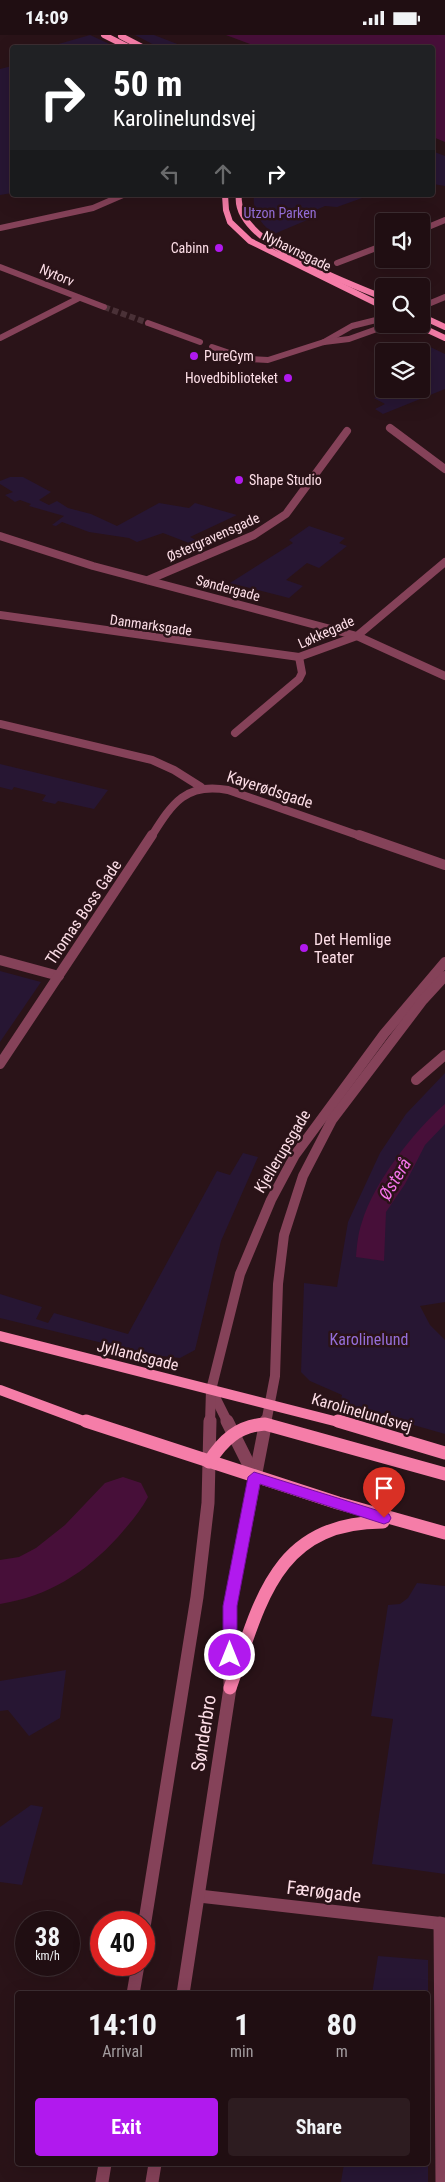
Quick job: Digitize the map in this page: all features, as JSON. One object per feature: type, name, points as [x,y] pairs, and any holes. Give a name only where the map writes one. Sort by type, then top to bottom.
[{"type":"main road","points":[[104,35],[124,45]]},
{"type":"main road","points":[[118,35],[138,45]]},
{"type":"main road","name":"Nyhavnsgade","points":[[225,197],[225,216],[232,227],[250,241],[375,303]]},
{"type":"main road","name":"Nyhavnsgade","points":[[239,197],[239,208],[244,219],[267,242],[375,294]]},
{"type":"main road","points":[[430,320],[445,327]]},
{"type":"main road","points":[[430,331],[445,338]]},
{"type":"main road","name":"Jyllandsgade","points":[[0,1336],[269,1404]]},
{"type":"main road","points":[[0,1390],[114,1432],[254,1477],[399,1523],[445,1533]]},
{"type":"main road","name":"Karolinelundsvej","points":[[269,1404],[445,1453]]},
{"type":"main road","points":[[209,1462],[220,1444],[233,1433],[247,1426],[265,1424],[445,1474]]},
{"type":"main road","points":[[230,1688],[270,1579],[290,1555],[306,1541],[326,1531],[373,1521],[399,1523]]},
{"type":"street","points":[[0,228],[93,208],[118,197]]},
{"type":"street","points":[[430,226],[445,220]]},
{"type":"street","points":[[337,263],[375,248]]},
{"type":"street","name":"Nytorv","points":[[0,267],[104,307]]},
{"type":"street","points":[[430,303],[445,297]]},
{"type":"street","points":[[0,338],[79,298]]},
{"type":"street","points":[[316,337],[335,333],[375,319]]},
{"type":"street","points":[[148,323],[200,343]]},
{"type":"street","points":[[334,347],[349,339],[375,330]]},
{"type":"street","points":[[324,342],[335,333]]},
{"type":"street","points":[[212,347],[242,358],[260,361],[279,358],[324,342],[349,339]]},
{"type":"street","points":[[390,428],[445,469]]},
{"type":"street","name":"Østergravensgade","points":[[148,580],[212,554],[269,526],[286,513],[347,431]]},
{"type":"street","name":"Søndergade","points":[[0,535],[51,553],[357,636],[445,676]]},
{"type":"street","name":"Løkkegade","points":[[235,733],[299,679],[302,673],[299,657],[357,636],[445,562]]},
{"type":"street","name":"Danmarksgade","points":[[0,615],[299,657]]},
{"type":"street","name":"Kayerødsgade","points":[[0,724],[152,760],[174,769],[201,787],[216,787],[228,790],[445,865]]},
{"type":"street","name":"Thomas Boss Gade","points":[[0,1064],[163,818],[177,799],[201,787]]},
{"type":"street","points":[[0,960],[58,976]]},
{"type":"street","name":"Kjellerupsgade","points":[[209,1462],[211,1390],[240,1273],[271,1200],[296,1155],[322,1116],[390,1027],[445,962]]},
{"type":"street","name":"Kjellerupsgade","points":[[265,1424],[275,1376],[280,1257],[289,1216],[303,1176],[332,1120],[412,1014],[445,976]]},
{"type":"street","points":[[416,1080],[445,1055]]},
{"type":"street","points":[[211,1390],[254,1477]]},
{"type":"street","name":"Sønderbro","points":[[183,1991],[230,1688],[230,1606],[265,1424]]},
{"type":"street","name":"Sønderbro","points":[[147,1911],[193,1625],[208,1503],[209,1462]]},
{"type":"street","name":"Færøgade","points":[[199,1896],[443,1924]]},
{"type":"street","points":[[442,2182],[443,1924]]},
{"type":"street","points":[[134,1991],[136,1976]]},
{"type":"street","points":[[102,2182],[105,2166]]},
{"type":"street","points":[[152,2182],[155,2166]]},
{"type":"green space","points":[[90,35],[112,45],[55,45]]},
{"type":"green space","points":[[135,35],[154,35],[180,45],[154,45]]},
{"type":"green space","points":[[10,66],[10,193],[0,195],[0,69]]},
{"type":"green space","points":[[435,152],[445,156],[445,186],[435,184]]},
{"type":"green space","name":"Utzon Parken","points":[[254,197],[365,197],[337,207],[325,206],[309,213],[312,218],[274,234],[258,217]]},
{"type":"green space","points":[[430,347],[445,354],[445,389],[430,395]]},
{"type":"green space","points":[[374,398],[423,398],[383,414],[375,409],[385,404]]},
{"type":"green space","points":[[10,477],[23,477],[51,492],[39,500],[49,505],[57,501],[68,508],[91,514],[117,526],[159,503],[189,508],[195,503],[237,515],[190,537],[196,540],[189,543],[163,533],[137,542],[129,538],[89,532],[62,522],[56,526],[52,525],[64,516],[29,506],[31,504],[20,500],[15,502],[5,495],[13,492],[0,484],[0,481]]},
{"type":"green space","points":[[309,526],[345,538],[339,543],[347,546],[319,568],[307,563],[286,580],[303,586],[289,598],[230,583],[293,543],[289,540]]},
{"type":"green space","points":[[0,764],[108,790],[94,809],[58,801],[55,804],[42,801],[46,795],[14,787],[12,790],[0,787]]},
{"type":"green space","points":[[0,971],[41,982],[0,1042]]},
{"type":"green space","name":"Karolinelund","points":[[445,1073],[445,1302],[420,1306],[430,1325],[445,1340],[445,1434],[340,1404],[342,1395],[310,1381],[301,1372],[304,1283],[337,1287],[348,1222],[380,1153],[406,1114]]},
{"type":"green space","points":[[243,1153],[258,1157],[221,1241],[195,1350],[180,1358],[162,1356],[0,1318],[0,1294],[42,1307],[36,1319],[48,1323],[54,1313],[128,1334],[217,1171],[230,1175]]},
{"type":"green space","points":[[417,1583],[445,1586],[445,1874],[372,1864],[393,1719],[371,1716],[388,1605],[400,1604],[408,1598]]},
{"type":"green space","points":[[66,1670],[60,1718],[29,1736],[8,1710],[0,1711],[0,1681]]},
{"type":"green space","points":[[31,1805],[43,1807],[22,1885],[0,1882],[0,1827]]},
{"type":"green space","points":[[378,1956],[428,1960],[428,1991],[372,1991]]},
{"type":"green space","points":[[344,2166],[428,2166],[428,2182],[341,2182]]},
{"type":"water","points":[[226,35],[445,35],[445,142],[435,138],[435,45],[253,45]]},
{"type":"water","name":"Østerå","points":[[445,1104],[445,1124],[425,1145],[405,1184],[386,1212],[384,1261],[356,1257],[361,1226],[368,1207],[385,1174],[408,1143]]},
{"type":"waterway","points":[[0,1582],[20,1579],[38,1573],[54,1564],[83,1539],[123,1497]]},
{"type":"tunnel","points":[[104,307],[148,323]]},
{"type":"place","name":"Cabinn","points":[[219,248]]},
{"type":"place","name":"PureGym","points":[[194,356]]},
{"type":"place","name":"Hovedbiblioteket","points":[[288,378]]},
{"type":"place","name":"Shape Studio","points":[[239,480]]},
{"type":"place","name":"Det Hemlige Teater","points":[[304,948]]},
{"type":"route","points":[[230,1655],[230,1606],[254,1477],[384,1518]]}]
